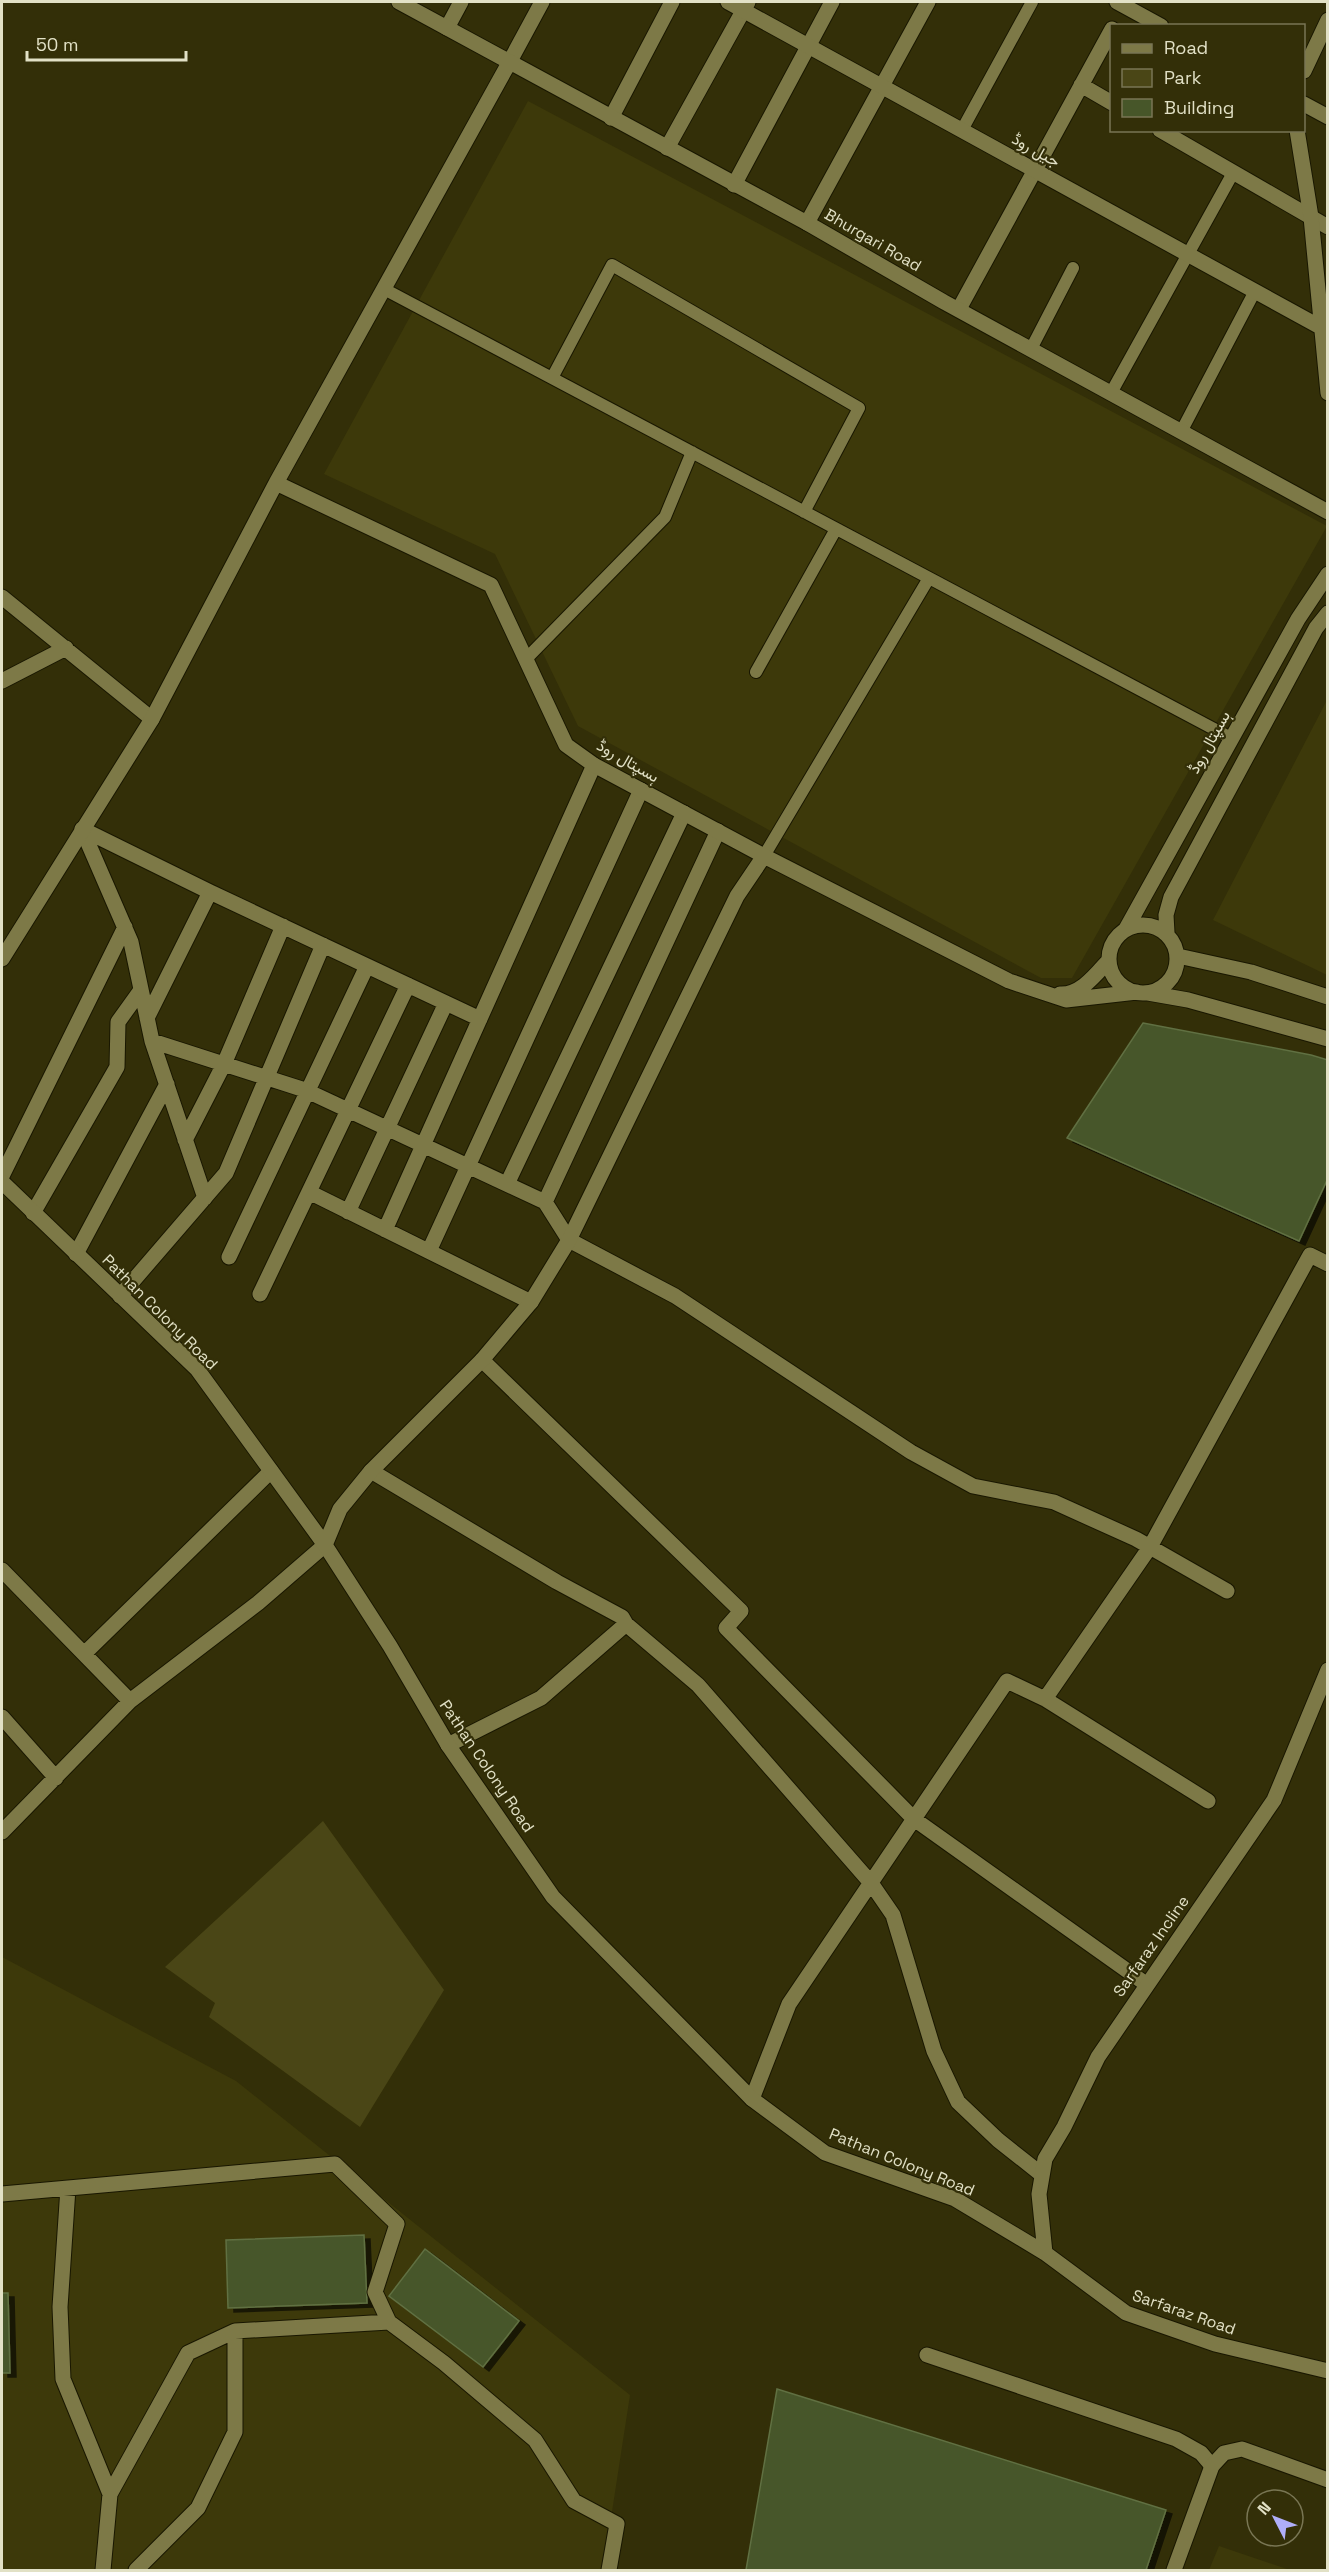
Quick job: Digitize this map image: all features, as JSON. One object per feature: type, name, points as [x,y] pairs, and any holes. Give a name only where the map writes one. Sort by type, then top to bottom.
[{"type":"street","name":"Bhurgari Road","points":[[399,2],[807,223],[1328,512]]},
{"type":"street","points":[[447,28],[461,2]]},
{"type":"street","points":[[2,959],[152,719],[276,483],[542,2]]},
{"type":"street","points":[[611,118],[672,2]]},
{"type":"street","name":"جیل روڈ","points":[[728,2],[746,6],[808,45],[1325,329]]},
{"type":"street","points":[[734,185],[832,2]]},
{"type":"street","points":[[807,223],[928,2]]},
{"type":"street","points":[[1114,24],[1123,3],[1158,24]]},
{"type":"street","points":[[667,148],[746,6]]},
{"type":"street","points":[[1305,69],[1328,20]]},
{"type":"street","points":[[959,309],[1110,32]]},
{"type":"street","points":[[1081,85],[1110,102]]},
{"type":"street","points":[[1305,105],[1328,117]]},
{"type":"street","points":[[1163,132],[1328,226]]},
{"type":"street","points":[[1297,132],[1325,329],[1328,393]]},
{"type":"street","name":"ہسپتال روڈ","points":[[276,483],[491,585],[566,745],[594,765],[764,856],[1009,981],[1042,994],[1066,1000],[1142,992]]},
{"type":"street","name":"ہسپتال روڈ","points":[[1126,930],[1298,619],[1328,574]]},
{"type":"street","points":[[2,597],[152,719]]},
{"type":"street","points":[[1142,992],[1158,990],[1173,976],[1178,956],[1167,933],[1166,915],[1171,897],[1316,628],[1328,613]]},
{"type":"street","points":[[2,681],[66,648]]},
{"type":"street","points":[[385,1230],[594,765]]},
{"type":"street","points":[[429,1251],[641,790]]},
{"type":"street","points":[[507,1184],[684,813]]},
{"type":"street","points":[[82,829],[480,1019]]},
{"type":"street","points":[[82,829],[125,927],[152,1041],[205,1198]]},
{"type":"street","points":[[545,1202],[718,831]]},
{"type":"street","points":[[2,1829],[56,1778],[130,1701],[258,1603],[325,1545],[340,1509],[370,1471],[482,1360],[531,1302],[569,1240],[737,896],[764,856]]},
{"type":"street","points":[[147,1018],[210,892]]},
{"type":"street","points":[[1167,933],[1147,924],[1126,930],[1113,943],[1109,960],[1111,969],[1120,984],[1142,992],[1188,1000],[1328,1039]]},
{"type":"street","points":[[186,1140],[224,1064],[283,926]]},
{"type":"street","points":[[2,1176],[125,927]]},
{"type":"street","points":[[120,1296],[226,1173],[324,945]]},
{"type":"street","points":[[1178,956],[1251,972],[1328,997]]},
{"type":"street","name":"ہسپتال روڈ","points":[[1042,994],[1065,994],[1077,989],[1088,983],[1109,960]]},
{"type":"street","points":[[229,1257],[367,966]]},
{"type":"street","points":[[260,1294],[408,985]]},
{"type":"street","points":[[33,1213],[117,1067],[118,1022],[141,990]]},
{"type":"street","points":[[348,1212],[446,1003]]},
{"type":"street","points":[[152,1041],[307,1091],[545,1202],[569,1240],[675,1296],[911,1452],[973,1486],[1054,1502],[1150,1546],[1227,1591]]},
{"type":"street","points":[[76,1254],[166,1084]]},
{"type":"street","name":"Pathan Colony Road","points":[[2,1182],[197,1369],[325,1545],[390,1646],[448,1745],[554,1897],[752,2098],[825,2153],[955,2199],[1045,2253]]},
{"type":"street","points":[[309,1192],[531,1302]]},
{"type":"street","points":[[1045,1699],[1150,1546],[1310,1255],[1328,1264]]},
{"type":"street","points":[[482,1360],[741,1611],[726,1628],[914,1819],[1146,1984]]},
{"type":"street","points":[[84,1654],[271,1471]]},
{"type":"street","points":[[370,1471],[557,1582],[622,1617],[626,1624],[698,1685],[871,1883],[893,1915],[934,2051],[958,2102],[981,2126],[1041,2174]]},
{"type":"street","points":[[2,1570],[130,1701]]},
{"type":"street","points":[[448,1745],[541,1698],[626,1624]]},
{"type":"street","name":"Sarfaraz Incline","points":[[1045,2253],[1039,2194],[1045,2158],[1064,2127],[1098,2057],[1274,1800],[1328,1670]]},
{"type":"street","points":[[752,2098],[789,2004],[1007,1681],[1045,1699],[1208,1801]]},
{"type":"street","points":[[2,1718],[56,1778]]},
{"type":"street","points":[[2,2194],[335,2163],[396,2224],[375,2292],[389,2322],[444,2363],[535,2440],[574,2501],[617,2524],[609,2571]]},
{"type":"street","points":[[68,2188],[60,2307],[63,2379],[110,2494]]},
{"type":"street","name":"Sarfaraz Road","points":[[1045,2253],[1126,2313],[1215,2344],[1328,2371]]},
{"type":"street","points":[[103,2571],[110,2494],[188,2353],[235,2331],[389,2322]]},
{"type":"street","points":[[136,2571],[198,2508],[235,2432],[235,2331]]},
{"type":"street","points":[[927,2355],[1176,2439],[1201,2453],[1212,2466]]},
{"type":"street","points":[[1174,2571],[1212,2466],[1224,2452],[1242,2449],[1328,2480]]},
{"type":"lane","points":[[962,130],[1032,2]]},
{"type":"lane","points":[[1111,393],[1233,173]]},
{"type":"lane","points":[[552,378],[612,266],[859,408],[804,512]]},
{"type":"lane","points":[[1031,349],[1073,268]]},
{"type":"lane","points":[[384,289],[1231,738]]},
{"type":"lane","points":[[1182,432],[1255,291]]},
{"type":"lane","points":[[526,659],[665,517],[692,452]]},
{"type":"lane","points":[[756,672],[836,529]]},
{"type":"lane","points":[[764,856],[929,578]]},
{"type":"shaded area","points":[[528,101],[1327,526],[1072,978],[1041,978],[578,726],[495,554],[324,474]]},
{"type":"shaded area","points":[[1327,700],[1327,975],[1213,920]]},
{"type":"shaded area","points":[[2,1957],[236,2081],[630,2395],[603,2570],[2,2570]]},
{"type":"shaded area","points":[[1219,2546],[1290,2570],[1209,2570]]},
{"type":"green space","points":[[323,1821],[444,1990],[360,2127],[209,2017],[215,2003],[165,1967]]},
{"type":"building","points":[[1143,1023],[1328,1060],[1328,1178],[1299,1241],[1067,1138]]},
{"type":"building","points":[[364,2235],[367,2303],[228,2308],[226,2240]]},
{"type":"building","points":[[425,2249],[519,2321],[483,2367],[389,2296]]},
{"type":"building","points":[[2,2293],[8,2293],[10,2373],[2,2373]]},
{"type":"building","points":[[777,2389],[1166,2510],[1146,2570],[746,2570]]}]
